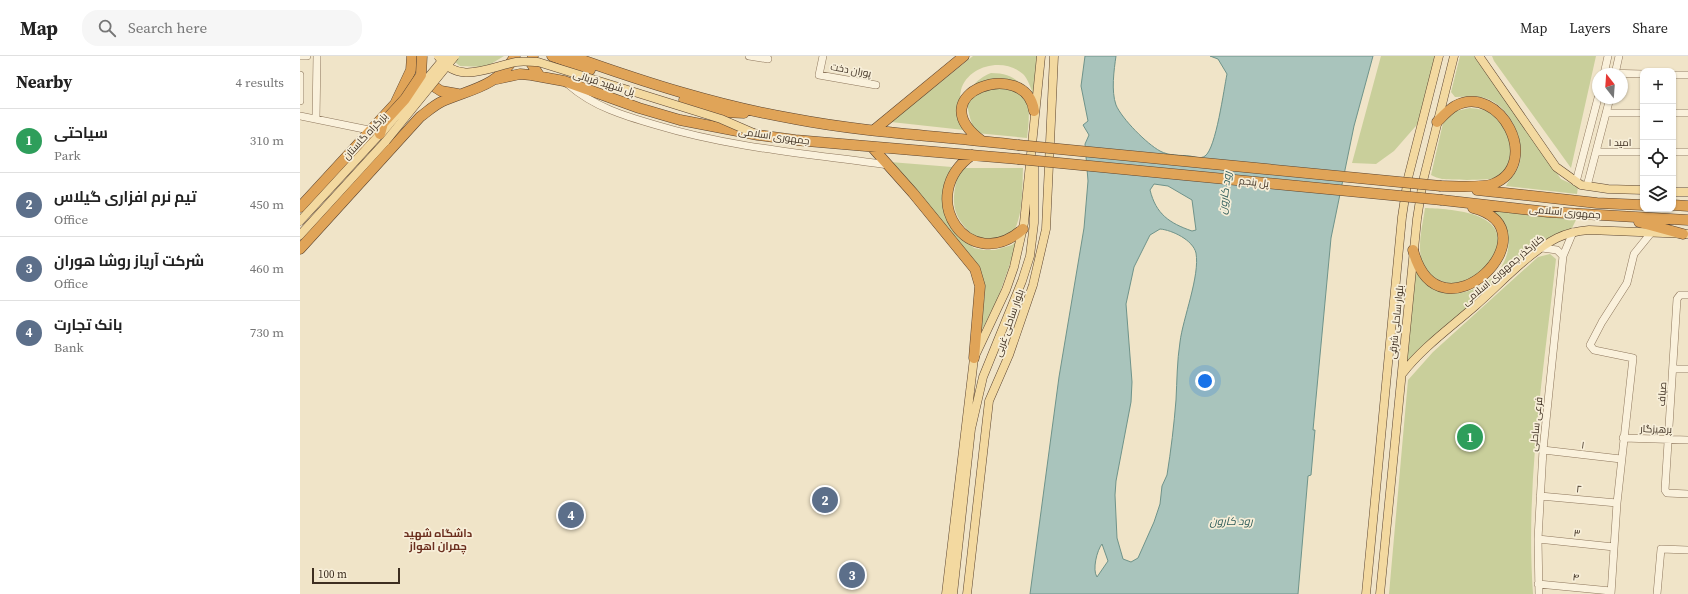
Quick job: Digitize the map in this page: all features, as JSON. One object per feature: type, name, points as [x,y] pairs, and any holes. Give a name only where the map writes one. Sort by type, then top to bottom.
[{"type":"highway","points":[[383,138],[383,123],[405,99],[421,75],[415,56]]},
{"type":"highway","points":[[415,56],[419,74],[431,86],[446,92],[463,93]]},
{"type":"highway","name":"بزرگراه گلستان","points":[[300,207],[395,104],[411,70],[415,56]]},
{"type":"highway","points":[[300,249],[420,117],[439,103],[497,79],[509,68],[515,56]]},
{"type":"highway","points":[[533,56],[531,63],[538,75]]},
{"type":"highway","name":"پل شهید قربانی","points":[[552,56],[563,61],[723,112],[764,113]]},
{"type":"highway","name":"جمهوری اسلامی","points":[[571,56],[587,58],[653,84],[796,120],[874,130],[1018,145]]},
{"type":"highway","points":[[874,130],[964,56]]},
{"type":"highway","name":"جمهوری اسلامی","points":[[497,79],[520,74],[538,75],[564,81],[640,108],[680,120],[758,135],[872,147],[1018,159]]},
{"type":"highway","points":[[1012,75],[1027,86],[1033,98],[1034,111]]},
{"type":"highway","points":[[980,77],[970,85],[964,97],[962,109],[964,122],[972,133],[982,141]]},
{"type":"highway","points":[[1437,122],[1456,105],[1476,102],[1486,105],[1498,112],[1507,122],[1513,136],[1516,149],[1515,162],[1510,172],[1503,179],[1492,185],[1441,186]]},
{"type":"highway","name":"پل پنجم","points":[[1018,145],[1441,186]]},
{"type":"highway","points":[[872,147],[975,269],[980,286],[974,358]]},
{"type":"highway","points":[[972,155],[962,162],[952,175],[947,189],[947,204],[951,219],[960,231],[970,239],[984,244],[999,244],[1013,238],[1023,229]]},
{"type":"highway","name":"پل پنجم","points":[[1018,159],[1442,200]]},
{"type":"highway","name":"جمهوری اسلامی","points":[[1441,186],[1597,203],[1640,205]]},
{"type":"highway","name":"جمهوری اسلامی","points":[[1442,200],[1622,217],[1688,220]]},
{"type":"highway","points":[[1413,250],[1421,270],[1436,283],[1445,287],[1458,288],[1472,284],[1484,276],[1496,262],[1502,245],[1503,235],[1493,217],[1484,211],[1442,200]]},
{"type":"highway","points":[[1676,205],[1688,206]]},
{"type":"highway","points":[[1622,217],[1686,234]]},
{"type":"main road","name":"پل شهید قربانی","points":[[438,56],[451,69],[470,73],[486,71],[517,62],[538,62],[721,119],[758,135]]},
{"type":"main road","points":[[300,221],[383,138],[446,56]]},
{"type":"main road","points":[[300,235],[455,56]]},
{"type":"main road","name":"بلوار ساحلی غربی","points":[[946,594],[974,358],[1006,290],[1014,267],[1023,229],[1034,111],[1041,56]]},
{"type":"main road","name":"بلوار ساحلی غربی","points":[[967,594],[989,401],[1009,356],[1033,285],[1046,229],[1054,56]]},
{"type":"main road","name":"بلوار ساحلی شرقی","points":[[1366,594],[1402,217],[1408,178],[1439,56]]},
{"type":"main road","name":"بلوار ساحلی شرقی","points":[[1380,594],[1413,250],[1423,181],[1454,56]]},
{"type":"main road","points":[[1479,56],[1556,167],[1576,182],[1587,186],[1608,189],[1640,190]]},
{"type":"main road","name":"بلوار ساحلی غربی","points":[[953,594],[971,429],[983,377],[1020,286],[1030,256],[1034,224],[1035,187],[1032,132]]},
{"type":"main road","points":[[1676,192],[1688,192]]},
{"type":"main road","name":"کنارگذر جمهوری اسلامی","points":[[1401,375],[1422,353],[1542,248],[1557,238],[1573,232],[1589,230],[1686,234]]},
{"type":"main road","points":[[1386,386],[1400,387]]},
{"type":"street","points":[[300,56],[307,56]]},
{"type":"street","points":[[316,119],[317,56]]},
{"type":"street","points":[[749,56],[768,59]]},
{"type":"street","name":"پوران دخت","points":[[823,56],[819,75],[876,84]]},
{"type":"street","points":[[1053,68],[1059,56]]},
{"type":"street","points":[[1605,68],[1608,56]]},
{"type":"street","points":[[1616,68],[1619,56]]},
{"type":"street","points":[[1628,74],[1640,74]]},
{"type":"street","points":[[300,75],[300,101]]},
{"type":"street","points":[[1676,75],[1688,75]]},
{"type":"street","points":[[564,81],[593,102],[624,116],[677,132],[777,152],[888,165]]},
{"type":"street","points":[[1576,182],[1596,104]]},
{"type":"street","points":[[1587,186],[1608,104]]},
{"type":"street","points":[[1676,113],[1688,112]]},
{"type":"street","points":[[1606,113],[1640,113]]},
{"type":"street","points":[[300,116],[370,130]]},
{"type":"street","name":"امید ۱","points":[[1596,152],[1640,152]]},
{"type":"street","points":[[1676,152],[1688,152]]},
{"type":"street","name":"فرعی ساحلی","points":[[1539,594],[1538,539],[1543,450],[1563,256],[1573,232]]},
{"type":"street","points":[[1611,593],[1616,503],[1632,357],[1594,350],[1590,345],[1627,283],[1634,254],[1651,233]]},
{"type":"street","points":[[1542,248],[1557,250],[1563,256]]},
{"type":"street","name":"صیاف","points":[[1688,296],[1680,295],[1678,297],[1666,492],[1688,494]]},
{"type":"street","points":[[1673,369],[1688,369]]},
{"type":"street","name":"پرهیزگار","points":[[1624,438],[1688,440]]},
{"type":"street","name":"۱","points":[[1543,450],[1621,459]]},
{"type":"street","name":"۲","points":[[1540,496],[1616,503]]},
{"type":"street","name":"۳","points":[[1538,539],[1614,547]]},
{"type":"street","points":[[1657,594],[1662,548],[1688,550]]},
{"type":"street","name":"۴","points":[[1538,584],[1611,593]]},
{"type":"green space","points":[[447,56],[504,56],[486,67],[460,66]]},
{"type":"green space","points":[[973,56],[1037,56],[1034,96],[1023,74],[1006,66],[988,66],[979,69],[971,75],[965,81],[961,90],[960,105],[964,130],[891,122]]},
{"type":"green space","points":[[1381,56],[1439,56],[1422,119],[1394,151],[1376,164],[1352,163]]},
{"type":"green space","points":[[1460,56],[1474,56],[1561,179],[1578,187],[1577,194],[1506,186],[1517,171],[1519,165],[1521,155],[1518,134],[1507,114],[1490,100],[1480,97],[1455,97],[1451,92]]},
{"type":"green space","points":[[1492,56],[1596,56],[1593,68],[1592,68],[1592,74],[1571,168],[1494,61]]},
{"type":"green space","points":[[991,73],[1004,75],[1014,79],[1021,85],[1026,94],[1029,115],[1027,138],[976,133],[969,115],[968,98],[970,91],[975,84]]},
{"type":"green space","points":[[1470,108],[1488,111],[1496,116],[1502,124],[1510,142],[1509,162],[1505,170],[1498,177],[1488,179],[1442,179],[1432,176],[1443,123],[1456,111]]},
{"type":"green space","points":[[890,162],[952,167],[944,189],[960,234],[974,248],[995,250],[1012,245],[1019,238],[998,298],[978,338],[985,294],[983,280]]},
{"type":"green space","points":[[960,168],[1023,168],[1022,197],[1019,219],[1010,235],[1003,239],[978,240],[962,223],[957,216],[954,199]]},
{"type":"green space","points":[[1425,208],[1447,209],[1472,214],[1483,218],[1492,225],[1497,233],[1498,244],[1496,253],[1489,268],[1463,283],[1457,284],[1449,284],[1430,274],[1424,267],[1420,248],[1420,238]]},
{"type":"green space","points":[[1491,210],[1576,220],[1572,228],[1552,236],[1523,258],[1405,367],[1415,268],[1428,285],[1446,293],[1462,292],[1477,288],[1491,279],[1501,267],[1507,253],[1508,237],[1502,221]]},
{"type":"green space","points":[[1550,254],[1556,259],[1541,384],[1534,468],[1531,552],[1533,594],[1389,594],[1408,380],[1433,352],[1538,257]]},
{"type":"water","name":"رود کارون","points":[[1085,56],[1116,56],[1113,80],[1114,99],[1119,111],[1129,124],[1148,143],[1163,153],[1198,158],[1205,156],[1213,142],[1227,74],[1218,59],[1210,56],[1373,56],[1354,126],[1331,238],[1313,430],[1315,430],[1311,475],[1308,476],[1298,594],[1030,594],[1059,377],[1084,228],[1088,181],[1085,144],[1089,135],[1083,125],[1088,121],[1081,86]],"holes":[[[1154,184],[1168,186],[1192,200],[1196,230],[1192,231],[1177,225],[1170,221],[1160,211],[1150,190]],[[1160,229],[1170,231],[1181,236],[1194,248],[1197,262],[1196,273],[1180,342],[1176,400],[1167,475],[1162,486],[1160,504],[1154,522],[1138,558],[1131,562],[1123,559],[1117,538],[1115,495],[1116,481],[1131,402],[1132,382],[1126,304],[1134,267],[1150,235]],[[1102,544],[1108,561],[1097,577],[1095,565]]]},
{"type":"place","name":"سیاحتی","points":[[1470,437]]},
{"type":"place","name":"تیم نرم افزاری گیلاس","points":[[825,500]]},
{"type":"place","name":"بانک تجارت","points":[[571,515]]},
{"type":"place","name":"شرکت آریاز روشا هوران","points":[[852,575]]},
{"type":"district","name":"داشگاه شهید چمران اهواز","points":[[438,539]]}]
